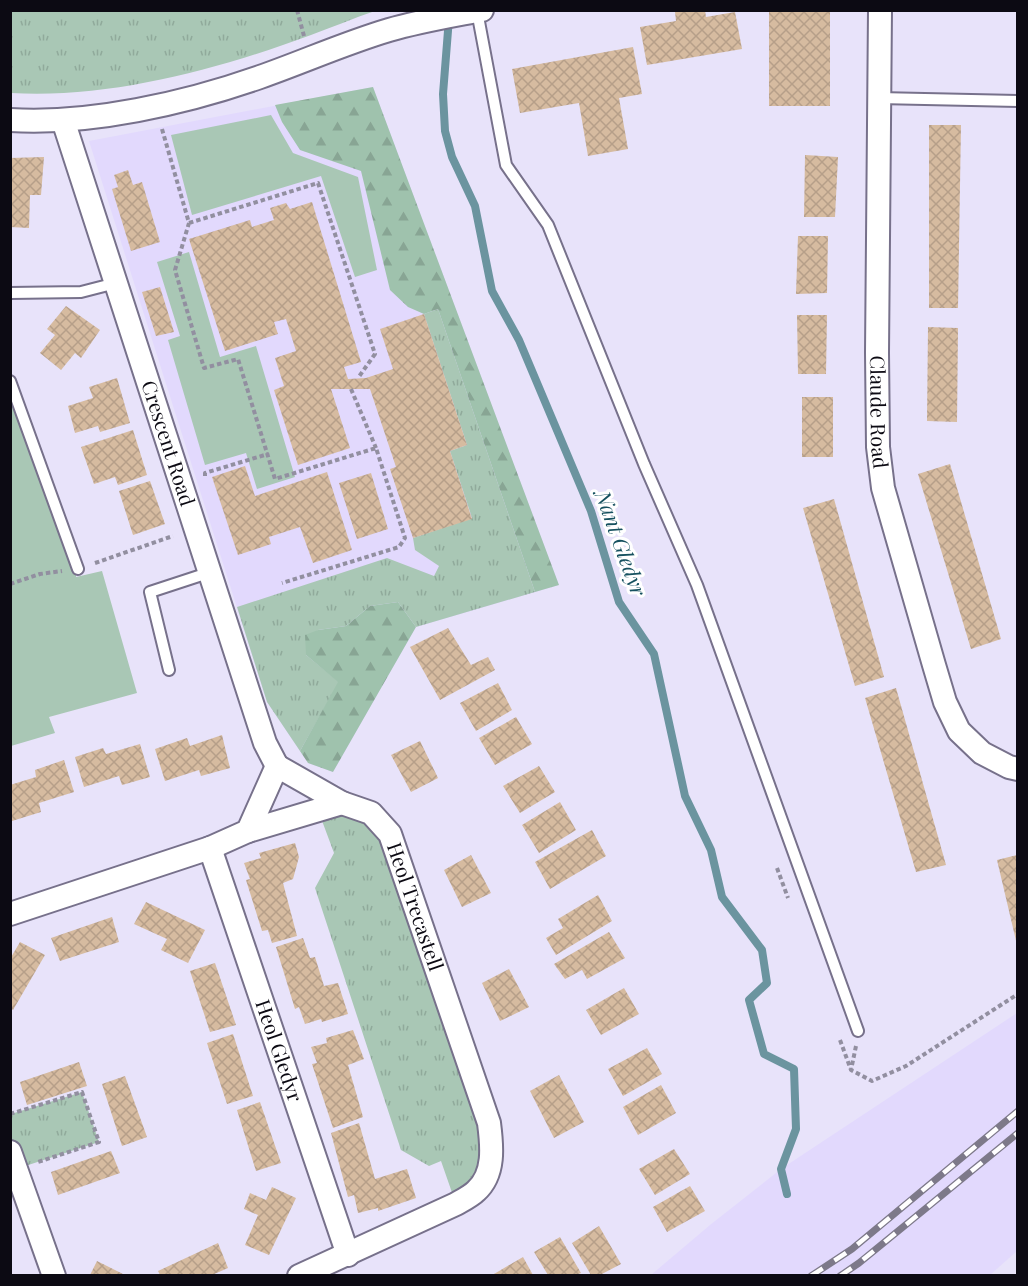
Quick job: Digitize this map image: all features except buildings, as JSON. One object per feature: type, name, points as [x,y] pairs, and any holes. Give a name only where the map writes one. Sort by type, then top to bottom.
[{"type":"street","name":"Claude Road","points":[[880,10],[878,447],[883,488],[945,702],[959,731],[982,753],[1017,769]]},
{"type":"street","points":[[10,120],[39,122],[105,116],[155,106],[232,86],[364,38],[434,19],[474,12]]},
{"type":"street","name":"Crescent Road","points":[[63,120],[265,743],[277,766]]},
{"type":"street","points":[[248,831],[277,766]]},
{"type":"street","name":"Heol Trecastell","points":[[277,766],[342,803],[371,813],[390,834],[489,1124],[492,1150],[489,1172],[477,1191],[456,1204],[348,1255],[299,1275]]},
{"type":"street","points":[[10,914],[210,848],[248,831],[342,803]]},
{"type":"street","name":"Heol Gledyr","points":[[210,848],[348,1255]]},
{"type":"street","points":[[14,1160],[54,1275]]},
{"type":"lane","points":[[474,12],[506,165],[548,225],[644,465],[697,585],[858,1032]]},
{"type":"lane","points":[[878,98],[1017,101]]},
{"type":"lane","points":[[10,293],[81,292],[117,282]]},
{"type":"lane","points":[[10,381],[78,569]]},
{"type":"lane","points":[[169,670],[150,592],[211,572]]},
{"type":"path","points":[[155,106],[189,223],[175,270],[204,368],[238,359],[275,479],[376,448]]},
{"type":"path","points":[[189,223],[318,183],[375,354],[358,378]]},
{"type":"path","points":[[282,583],[399,547],[405,538],[376,448],[351,389]]},
{"type":"path","points":[[208,484],[205,473],[268,454]]},
{"type":"path","points":[[10,584],[40,574],[78,569],[197,528]]},
{"type":"path","points":[[858,1032],[851,1070],[872,1081],[906,1066],[1017,994]]},
{"type":"path","points":[[10,1114],[82,1092],[99,1142],[14,1160]]},
{"type":"shaded area","points":[[373,87],[559,585],[416,627],[333,772],[308,763],[267,702],[89,141]]},
{"type":"shaded area","points":[[1017,1013],[1017,1251],[990,1275],[651,1275],[781,1169]]},
{"type":"green space","points":[[10,11],[375,11],[276,48],[201,70],[125,86],[48,94],[11,93]]},
{"type":"green space","points":[[373,87],[559,585],[535,592],[438,309],[424,314],[408,307],[390,290],[361,171],[300,150],[282,122],[275,105]]},
{"type":"green space","points":[[271,115],[293,153],[358,177],[377,270],[355,277],[321,176],[192,215],[171,135]]},
{"type":"green space","points":[[189,252],[220,357],[256,346],[295,477],[257,489],[246,453],[205,465],[168,340],[180,336],[157,262]]},
{"type":"green space","points":[[438,309],[535,592],[416,627],[398,602],[370,606],[346,626],[318,630],[306,655],[339,682],[300,751],[267,702],[237,607],[387,558],[434,576],[439,566],[415,550],[413,538],[472,518],[450,451],[467,445],[424,314]]},
{"type":"green space","points":[[10,381],[76,563],[76,577],[102,571],[137,693],[49,717],[55,733],[11,746]]},
{"type":"green space","points":[[398,602],[416,627],[333,772],[308,763],[300,751],[338,682],[306,655],[305,635],[318,630],[346,626],[370,606]]},
{"type":"green space","points":[[318,810],[371,813],[492,1150],[456,1204],[441,1161],[429,1166],[401,1150],[315,888],[334,853]]},
{"type":"green space","points":[[82,1092],[99,1142],[16,1169],[11,1152],[11,1114]]},
{"type":"waterway","name":"Nant Gledyr","points":[[449,18],[443,94],[445,131],[452,157],[475,206],[492,291],[519,340],[591,511],[619,602],[654,654],[685,796],[711,850],[722,897],[762,950],[767,983],[749,1000],[764,1054],[794,1069],[796,1129],[781,1169],[787,1194]]},
{"type":"railway","points":[[811,1276],[852,1249],[1018,1111]]},
{"type":"railway","points":[[840,1276],[1018,1133]]}]
